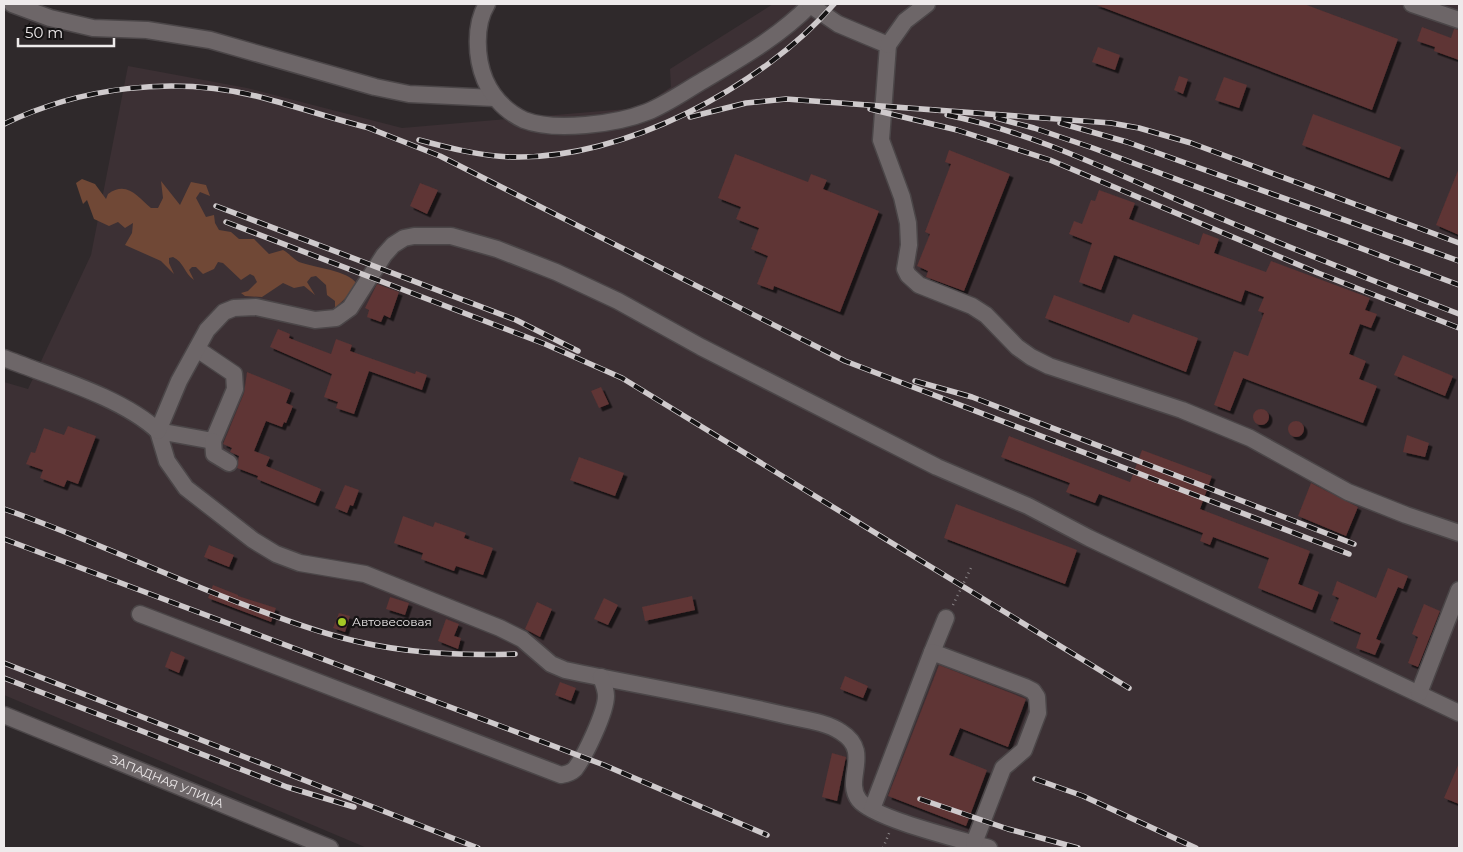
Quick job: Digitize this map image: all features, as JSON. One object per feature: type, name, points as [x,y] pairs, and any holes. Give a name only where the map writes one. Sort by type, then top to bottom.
[{"type":"street","points":[[12,4],[50,18],[93,28],[147,30],[210,40],[375,88],[409,94],[495,98]]},
{"type":"street","points":[[487,4],[479,26],[481,70],[495,98],[508,110],[525,120],[542,124],[584,125],[630,117],[664,104],[747,54],[793,21],[811,4],[838,24],[888,45]]},
{"type":"street","points":[[927,4],[904,21],[888,45],[880,140],[906,212],[909,233],[905,269],[912,280],[972,306],[986,315],[1017,348],[1049,366],[1190,413],[1256,442],[1348,492],[1459,533]]},
{"type":"street","points":[[1412,4],[1459,20]]},
{"type":"street","points":[[158,432],[179,382],[216,319],[234,308],[256,307],[315,320],[326,320],[344,314],[362,291],[384,255],[404,238],[436,235],[451,236],[474,242],[556,272],[937,467],[1028,506],[1089,538],[1459,713]]},
{"type":"street","points":[[197,349],[230,370],[236,379],[235,389],[213,441],[214,454],[229,463]]},
{"type":"street","points":[[4,358],[142,416],[158,432],[167,461],[186,488],[253,540],[276,554],[300,563],[377,578],[512,633],[558,667],[759,709],[840,731],[852,742],[857,751],[855,792],[858,799],[872,810],[982,846],[1003,768],[1024,750],[1038,713],[1038,697],[1033,691],[1025,687],[932,652]]},
{"type":"street","points":[[158,432],[213,441]]},
{"type":"street","points":[[1419,693],[1456,607],[1459,590]]},
{"type":"street","points":[[140,614],[561,775],[570,773],[575,769],[587,748],[605,706],[605,688],[601,677]]},
{"type":"street","points":[[872,810],[946,618]]},
{"type":"street","name":"ЗАПАДНАЯ УЛИЦА","points":[[4,715],[330,848]]},
{"type":"path","points":[[946,618],[971,568]]},
{"type":"shaded area","points":[[773,4],[1459,4],[1459,848],[367,848],[4,695],[4,382],[28,389],[91,255],[128,66],[247,88],[402,128],[626,109],[649,102],[671,87],[670,69]]},
{"type":"shaded area","points":[[82,179],[95,184],[106,199],[108,194],[115,190],[127,189],[137,195],[151,208],[158,208],[163,198],[161,181],[180,205],[191,182],[206,185],[210,196],[200,192],[196,198],[206,217],[214,215],[215,223],[219,230],[231,232],[239,239],[254,239],[269,254],[283,250],[299,262],[339,272],[353,279],[357,284],[353,291],[335,308],[335,301],[327,295],[326,285],[316,276],[311,277],[307,282],[315,295],[304,286],[294,288],[283,283],[262,297],[245,296],[241,293],[248,291],[257,282],[254,276],[250,274],[241,280],[223,263],[218,262],[214,269],[203,274],[196,267],[192,267],[189,270],[194,280],[180,262],[173,257],[169,258],[169,263],[174,274],[161,261],[125,245],[132,233],[133,223],[125,228],[118,222],[109,226],[94,219],[87,200],[83,204],[76,183]]},
{"type":"building","points":[[1094,4],[1304,4],[1398,39],[1372,110]]},
{"type":"building","points":[[1422,27],[1451,38],[1454,29],[1459,30],[1459,60],[1434,51],[1435,47],[1417,41]]},
{"type":"building","points":[[1098,47],[1120,55],[1115,70],[1092,62]]},
{"type":"building","points":[[1179,76],[1188,79],[1183,94],[1174,90]]},
{"type":"building","points":[[1224,77],[1247,85],[1239,108],[1215,100]]},
{"type":"building","points":[[1313,114],[1401,147],[1389,178],[1302,145]]},
{"type":"building","points":[[949,150],[1010,174],[964,291],[926,277],[928,271],[917,266],[930,234],[925,232],[951,164],[945,162]]},
{"type":"building","points":[[735,154],[808,182],[811,174],[827,180],[823,189],[879,211],[840,312],[774,286],[773,290],[757,284],[768,256],[751,249],[759,228],[736,219],[741,207],[718,198]]},
{"type":"building","points":[[1459,168],[1459,235],[1436,225]]},
{"type":"building","points":[[420,183],[438,190],[427,214],[410,206]]},
{"type":"building","points":[[1099,190],[1135,203],[1129,219],[1199,245],[1203,233],[1219,239],[1214,253],[1266,272],[1271,261],[1370,298],[1365,310],[1377,314],[1371,328],[1360,324],[1349,354],[1366,361],[1359,379],[1377,386],[1363,423],[1243,378],[1230,411],[1214,405],[1234,351],[1248,356],[1264,313],[1258,311],[1264,297],[1245,290],[1241,302],[1114,255],[1101,290],[1079,282],[1092,243],[1069,234],[1074,221],[1082,224],[1091,200],[1095,201]]},
{"type":"building","points":[[377,284],[399,292],[390,318],[384,315],[381,322],[367,317],[369,310],[365,308]]},
{"type":"building","points":[[1054,295],[1129,323],[1133,314],[1198,338],[1186,372],[1045,318]]},
{"type":"building","points":[[278,329],[290,334],[289,338],[331,354],[336,339],[352,345],[350,351],[415,374],[416,371],[427,375],[422,390],[369,371],[354,414],[336,408],[338,402],[324,397],[332,374],[270,347]]},
{"type":"building","points":[[1403,355],[1453,376],[1445,396],[1394,375]]},
{"type":"building","points":[[247,372],[291,390],[286,403],[293,406],[286,423],[284,422],[282,427],[266,421],[254,451],[270,457],[266,466],[321,489],[315,503],[257,479],[258,476],[237,468],[239,456],[230,452],[232,448],[223,444],[244,393]]},
{"type":"building","points":[[601,387],[609,404],[599,408],[591,391]]},
{"type":"building","points":[[1261,409],[1269,417],[1261,425],[1253,417]]},
{"type":"building","points":[[1296,421],[1304,429],[1296,437],[1288,429]]},
{"type":"building","points":[[68,426],[96,436],[78,484],[67,480],[64,487],[40,478],[43,470],[26,464],[31,452],[35,453],[44,428],[64,435]]},
{"type":"building","points":[[1407,435],[1429,443],[1425,457],[1403,452]]},
{"type":"building","points":[[1009,436],[1130,482],[1142,450],[1212,476],[1200,509],[1310,551],[1298,584],[1319,592],[1312,610],[1258,588],[1269,558],[1213,537],[1210,545],[1200,541],[1203,533],[1099,494],[1095,503],[1066,492],[1070,483],[1001,457]]},
{"type":"building","points":[[579,457],[624,473],[615,496],[570,480]]},
{"type":"building","points":[[1311,483],[1358,507],[1346,536],[1298,516]]},
{"type":"building","points":[[345,485],[359,490],[353,506],[350,505],[347,513],[335,508]]},
{"type":"building","points":[[956,504],[1077,550],[1065,584],[944,538]]},
{"type":"building","points":[[403,516],[433,527],[435,522],[466,533],[464,538],[493,548],[483,575],[456,566],[454,571],[421,559],[423,553],[394,543]]},
{"type":"building","points":[[209,545],[234,555],[229,567],[204,557]]},
{"type":"building","points":[[1388,568],[1408,576],[1403,589],[1398,587],[1376,639],[1381,641],[1375,655],[1356,648],[1361,633],[1330,620],[1339,598],[1332,595],[1337,581],[1376,598]]},
{"type":"building","points":[[213,585],[238,596],[276,608],[271,622],[208,598]]},
{"type":"building","points":[[692,596],[695,610],[645,621],[642,607]]},
{"type":"building","points":[[390,597],[409,603],[405,615],[386,609]]},
{"type":"building","points":[[604,598],[618,605],[608,625],[594,619]]},
{"type":"building","points":[[537,602],[552,609],[540,637],[525,629]]},
{"type":"building","points":[[1424,604],[1440,611],[1418,667],[1408,663],[1418,637],[1412,634]]},
{"type":"building","name":"Автовесовая","points":[[339,613],[350,616],[345,632],[333,628]]},
{"type":"building","points":[[446,619],[459,624],[454,636],[461,638],[458,649],[438,641]]},
{"type":"building","points":[[171,651],[185,657],[179,673],[165,667]]},
{"type":"building","points":[[939,665],[1026,699],[1008,747],[960,728],[949,755],[987,770],[966,826],[888,796]]},
{"type":"building","points":[[845,676],[868,686],[863,698],[840,689]]},
{"type":"building","points":[[560,682],[576,688],[571,701],[555,695]]},
{"type":"building","points":[[832,753],[846,757],[837,801],[822,797]]},
{"type":"building","points":[[1459,763],[1459,804],[1444,798]]},
{"type":"railway","points":[[419,140],[453,149],[512,157],[555,155],[599,146],[644,132],[688,113],[730,90],[769,63],[804,35],[834,4]]},
{"type":"railway","points":[[4,124],[33,111],[64,101],[95,94],[160,86],[224,90],[256,96],[373,129]]},
{"type":"railway","points":[[690,117],[746,103],[786,99],[1111,123],[1139,128],[1191,143],[1459,243]]},
{"type":"railway","points":[[870,109],[957,130],[1050,160],[1318,273],[1459,328]]},
{"type":"railway","points":[[947,115],[979,122],[1040,142],[1256,233],[1459,314]]},
{"type":"railway","points":[[996,118],[1034,128],[1093,148],[1459,285]]},
{"type":"railway","points":[[1060,123],[1127,142],[1459,261]]},
{"type":"railway","points":[[366,127],[440,156],[845,361],[1349,554]]},
{"type":"railway","points":[[216,206],[516,320],[578,351]]},
{"type":"railway","points":[[226,222],[545,344],[622,378],[1129,688]]},
{"type":"railway","points":[[915,381],[972,397],[1354,544]]},
{"type":"railway","points":[[4,509],[66,532],[219,595],[284,620],[331,635],[407,650],[450,654],[515,654]]},
{"type":"railway","points":[[4,539],[604,765],[767,835]]},
{"type":"railway","points":[[4,663],[478,848]]},
{"type":"railway","points":[[4,678],[287,787],[354,807]]},
{"type":"railway","points":[[1035,779],[1083,796],[1196,848]]},
{"type":"railway","points":[[920,799],[1008,829],[1078,848]]},
{"type":"place","name":"Автовесовая","points":[[342,622]]}]
